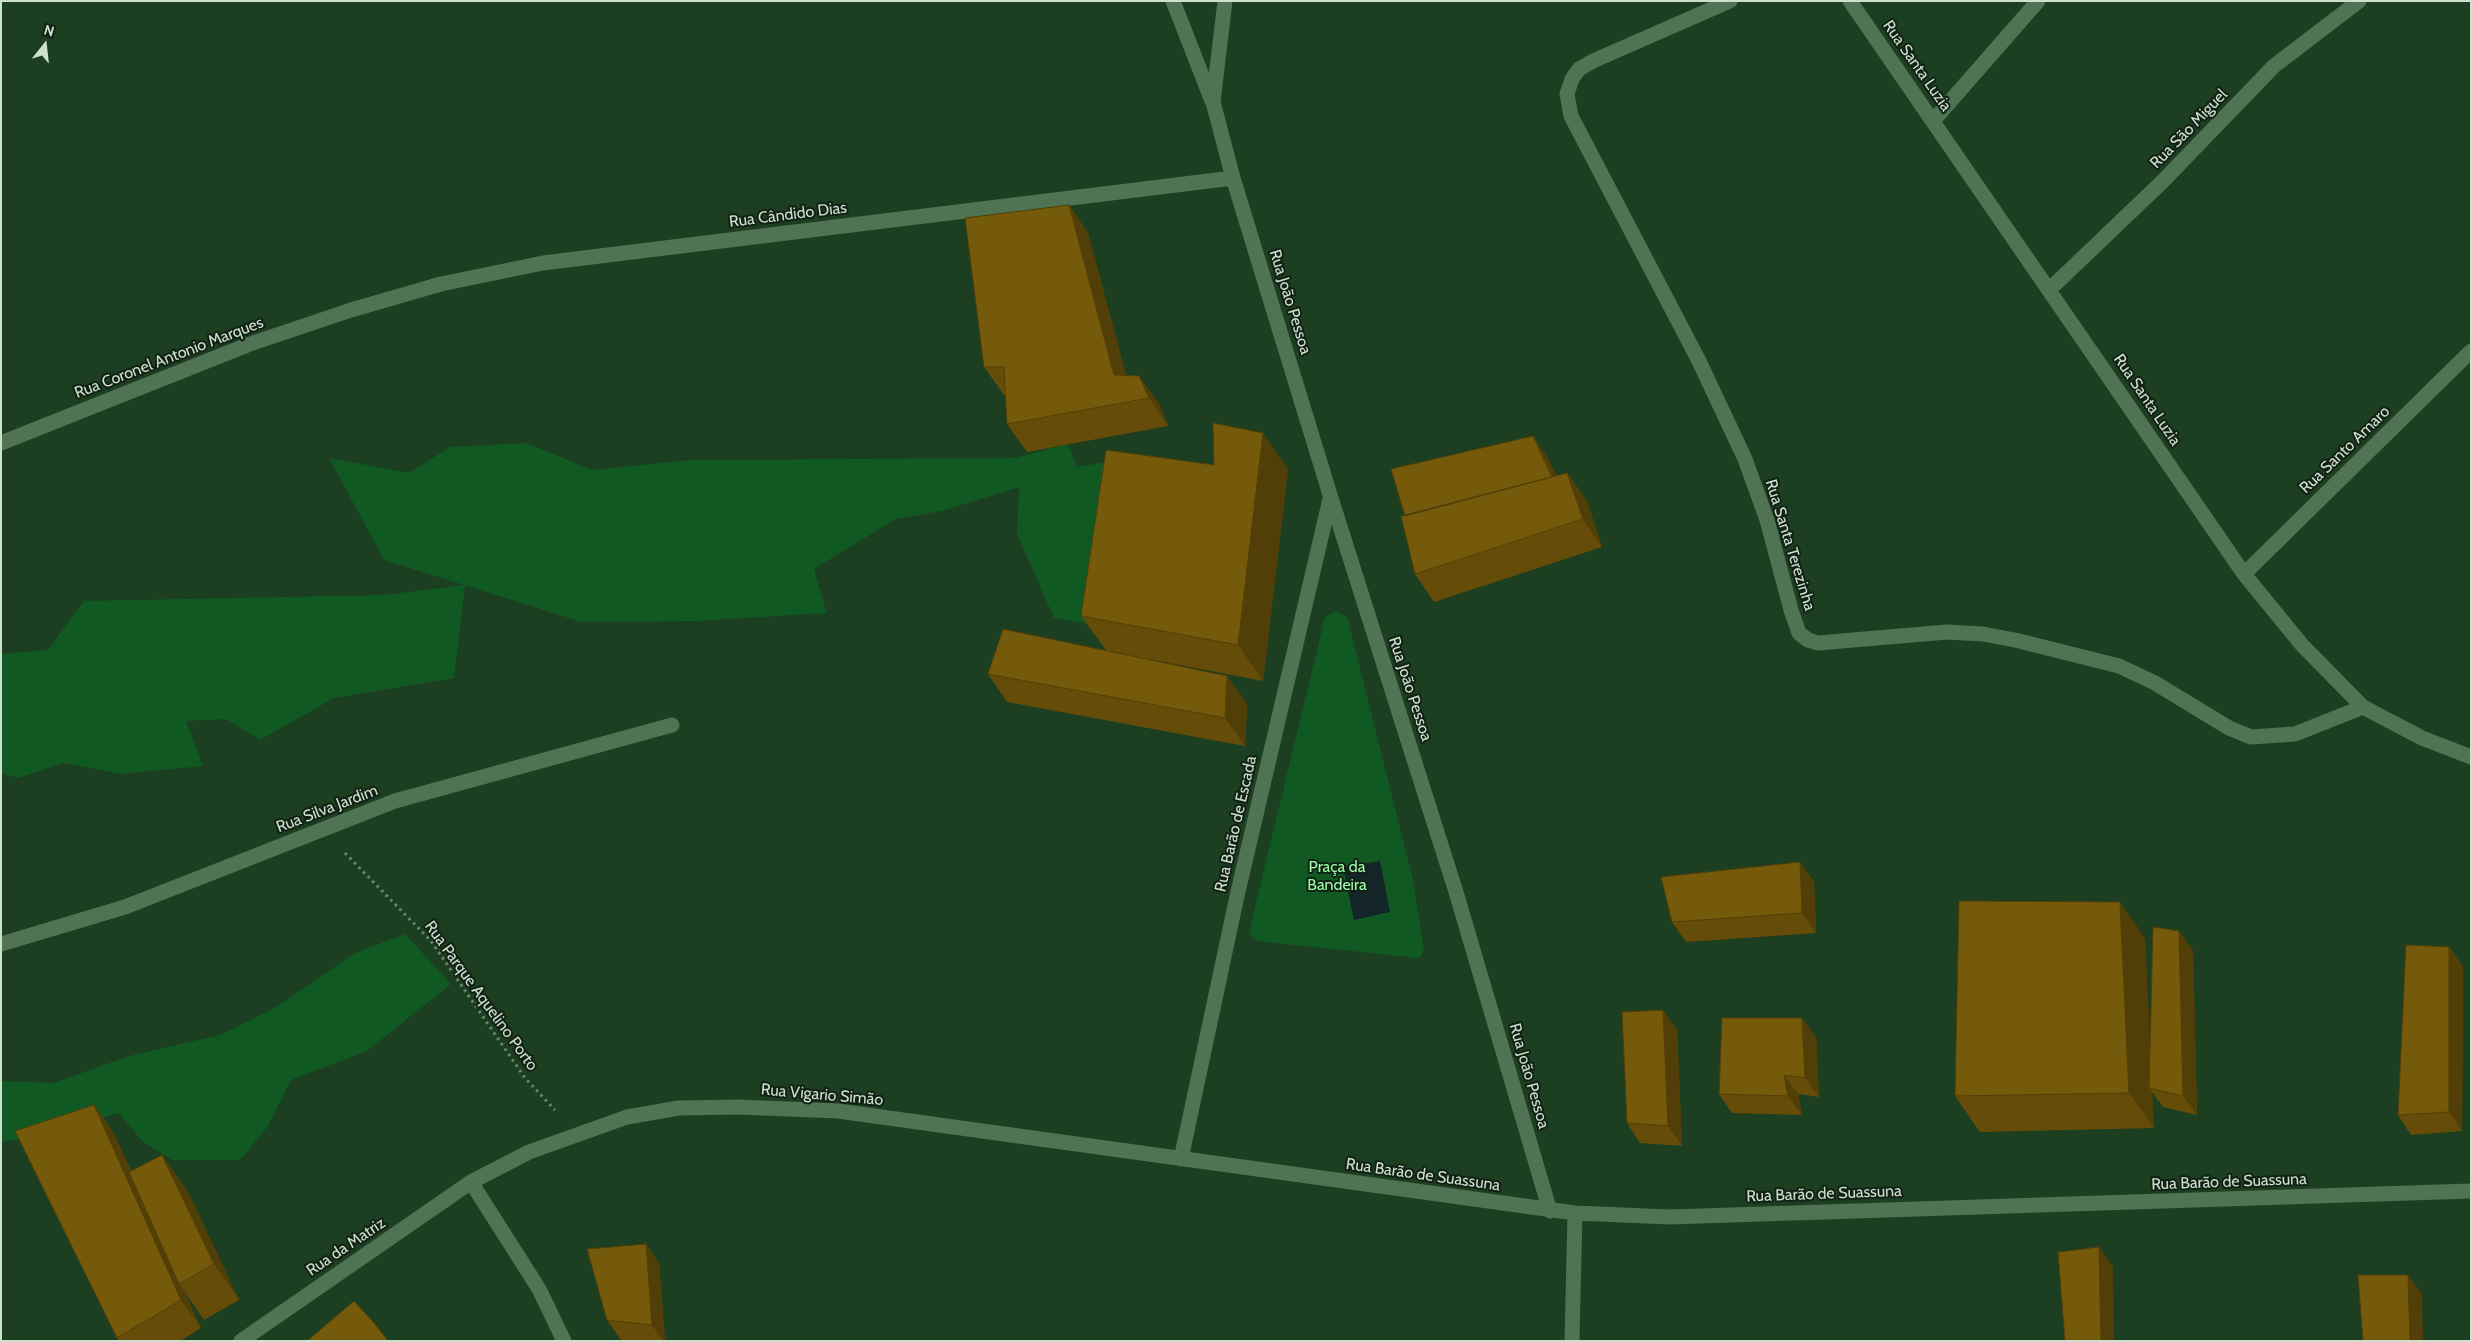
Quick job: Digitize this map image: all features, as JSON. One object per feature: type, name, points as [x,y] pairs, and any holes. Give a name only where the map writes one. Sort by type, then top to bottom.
[{"type":"street","points":[[1173,1],[1213,102]]},
{"type":"street","points":[[1213,102],[1225,1]]},
{"type":"street","name":"Rua Santa Terezinha","points":[[1730,1],[1593,60],[1579,69],[1572,79],[1567,94],[1571,116],[1699,362],[1745,458],[1767,520],[1799,633],[1808,640],[1818,643],[1947,632],[1983,634],[2015,640],[2119,666],[2155,683],[2229,728],[2251,737],[2295,734],[2363,707]]},
{"type":"street","points":[[1933,121],[2038,1]]},
{"type":"street","name":"Rua São Miguel","points":[[2050,289],[2163,181],[2274,66],[2359,1]]},
{"type":"street","name":"Rua Santa Luzia","points":[[1859,5],[1933,121],[2244,574],[2302,645],[2363,707],[2422,738],[2471,757]]},
{"type":"street","name":"Rua João Pessoa","points":[[1213,102],[1233,178],[1331,498],[1456,892],[1550,1210]]},
{"type":"street","name":"Rua Cândido Dias","points":[[351,310],[440,284],[542,263],[1233,178]]},
{"type":"street","name":"Rua Coronel Antonio Marques","points":[[1,443],[250,344],[351,310]]},
{"type":"street","name":"Rua Santo Amaro","points":[[2244,574],[2471,352]]},
{"type":"street","name":"Rua Barão de Escada","points":[[1182,1159],[1237,896],[1331,498]]},
{"type":"street","name":"Rua Silva Jardim","points":[[1,944],[125,907],[395,801],[672,725]]},
{"type":"street","name":"Rua Vigario Simão","points":[[472,1182],[529,1152],[627,1117],[679,1108],[738,1107],[838,1111],[1182,1159]]},
{"type":"street","name":"Rua Barão de Suassuna","points":[[1182,1159],[1575,1213],[1670,1217],[2471,1192]]},
{"type":"street","points":[[472,1182],[539,1289],[564,1341]]},
{"type":"street","name":"Rua da Matriz","points":[[241,1341],[472,1182]]},
{"type":"street","points":[[1572,1341],[1575,1213]]},
{"type":"path","name":"Rua Parque Aquelino Porto","points":[[322,829],[431,941],[525,1078],[578,1135]]},
{"type":"green space","points":[[527,443],[592,470],[689,460],[1015,458],[1068,444],[1077,467],[1119,460],[1110,628],[1054,618],[1017,534],[1019,487],[942,511],[896,519],[814,569],[827,613],[696,621],[581,622],[465,585],[454,678],[334,698],[260,740],[226,719],[186,721],[203,766],[121,774],[64,763],[18,778],[1,773],[1,654],[48,650],[84,601],[384,595],[464,585],[384,560],[329,458],[409,473],[450,447]]},
{"type":"green space","name":"Praça da Bandeira","points":[[1336,611],[1347,617],[1413,880],[1424,950],[1421,956],[1417,958],[1257,941],[1252,938],[1249,931],[1325,617]]},
{"type":"green space","points":[[405,934],[451,984],[367,1051],[291,1080],[268,1126],[240,1160],[172,1160],[142,1141],[119,1113],[39,1136],[1,1142],[1,1081],[54,1083],[129,1056],[220,1035],[276,1007],[355,953]]},
{"type":"shaded area","points":[[1380,861],[1390,912],[1354,920],[1343,867]]},
{"type":"building","points":[[1069,205],[1114,375],[1139,376],[1149,398],[1007,424],[1004,367],[984,367],[965,218]]},
{"type":"building","points":[[1213,423],[1263,433],[1238,645],[1081,616],[1106,450],[1214,465]]},
{"type":"building","points":[[1533,436],[1552,477],[1405,516],[1391,469]]},
{"type":"building","points":[[1567,473],[1583,519],[1415,574],[1401,516]]},
{"type":"building","points":[[1003,629],[1227,676],[1225,718],[988,674]]},
{"type":"building","points":[[1800,862],[1802,913],[1672,922],[1661,877]]},
{"type":"building","points":[[1959,901],[2120,902],[2129,1093],[1955,1096]]},
{"type":"building","points":[[2153,927],[2179,931],[2183,1096],[2149,1088]]},
{"type":"building","points":[[2406,945],[2449,947],[2449,1112],[2398,1115]]},
{"type":"building","points":[[1663,1010],[1668,1126],[1627,1123],[1622,1012]]},
{"type":"building","points":[[1722,1018],[1802,1018],[1805,1078],[1784,1075],[1788,1096],[1719,1094]]},
{"type":"building","points":[[94,1105],[181,1300],[117,1338],[15,1131]]},
{"type":"building","points":[[162,1155],[214,1264],[179,1284],[129,1172]]},
{"type":"building","points":[[646,1244],[652,1325],[607,1320],[587,1249]]},
{"type":"building","points":[[2099,1247],[2101,1341],[2065,1341],[2058,1252]]},
{"type":"building","points":[[2358,1275],[2408,1275],[2410,1341],[2363,1341]]},
{"type":"building","points":[[354,1301],[388,1341],[307,1341]]}]
